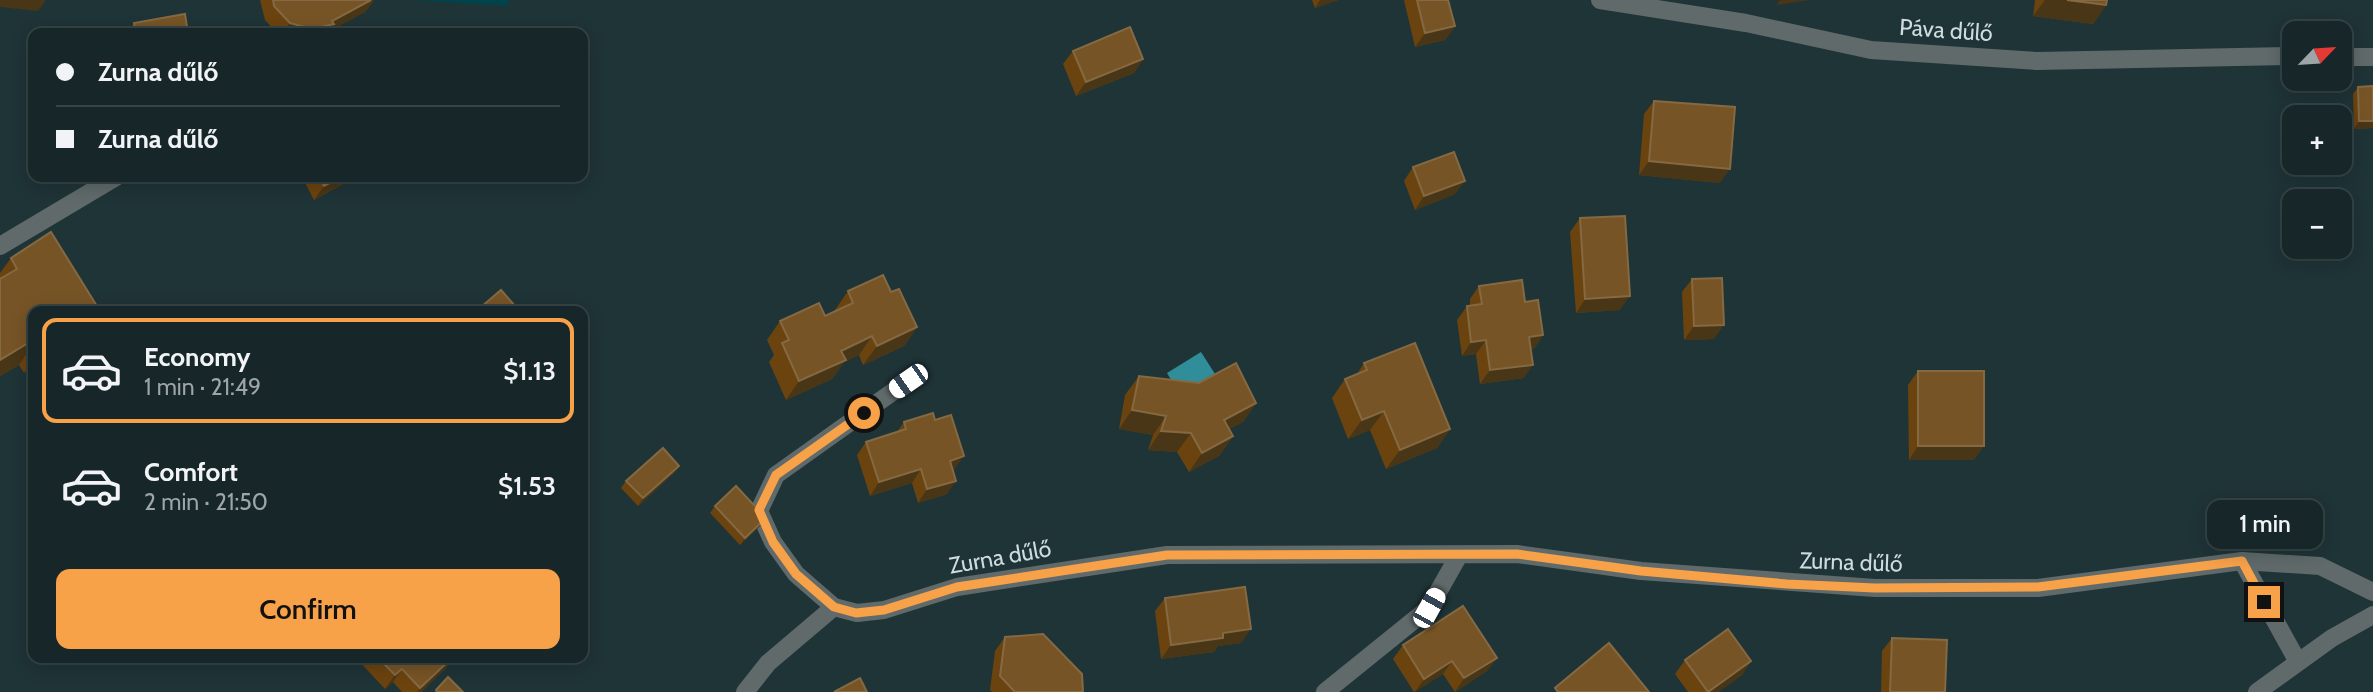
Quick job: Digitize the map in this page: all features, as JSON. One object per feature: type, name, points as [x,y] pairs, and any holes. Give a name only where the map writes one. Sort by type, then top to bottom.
[{"type":"street","name":"Páva dűlő","points":[[1600,0],[1746,23],[1871,50],[2037,61],[2282,56]]},
{"type":"street","points":[[2352,57],[2373,57]]},
{"type":"street","points":[[0,246],[108,182]]},
{"type":"street","points":[[745,692],[768,663],[834,607],[796,574],[773,542],[759,510],[776,475],[908,381]]},
{"type":"street","name":"Zurna dűlő","points":[[834,607],[856,613],[884,610],[957,587],[1167,555],[1517,554],[1641,571],[1787,584],[1875,588],[2038,587],[2242,561],[2320,566],[2373,592]]},
{"type":"street","points":[[1325,692],[1429,608],[1459,555]]},
{"type":"street","points":[[2242,561],[2298,662]]},
{"type":"street","points":[[2256,692],[2332,638],[2373,615]]},
{"type":"shaded area","points":[[413,0],[508,0],[509,6]]},
{"type":"shaded area","points":[[1201,352],[1215,374],[1180,395],[1167,373]]},
{"type":"building","points":[[273,0],[371,0],[332,21],[334,24],[316,28],[290,23],[274,6]]},
{"type":"building","points":[[1417,0],[1448,0],[1455,26],[1425,33]]},
{"type":"building","points":[[2067,0],[2107,0],[2106,5]]},
{"type":"building","points":[[185,14],[187,28],[135,28],[134,23]]},
{"type":"building","points":[[1130,27],[1143,59],[1086,82],[1073,51]]},
{"type":"building","points":[[2373,86],[2373,121],[2359,121],[2358,87]]},
{"type":"building","points":[[1654,101],[1735,107],[1730,169],[1649,161]]},
{"type":"building","points":[[1454,152],[1465,181],[1424,196],[1413,167]]},
{"type":"building","points":[[1625,216],[1630,296],[1585,299],[1580,218]]},
{"type":"building","points":[[51,232],[97,306],[28,306],[28,343],[0,360],[0,279],[17,269],[11,258]]},
{"type":"building","points":[[883,275],[891,292],[899,289],[917,327],[877,346],[872,336],[841,351],[846,360],[799,381],[782,343],[789,340],[780,321],[819,303],[825,316],[853,303],[848,291]]},
{"type":"building","points":[[1722,278],[1724,325],[1694,326],[1692,279]]},
{"type":"building","points":[[1522,280],[1525,302],[1538,300],[1543,335],[1529,337],[1533,365],[1490,370],[1486,340],[1471,342],[1467,306],[1482,304],[1479,286]]},
{"type":"building","points":[[501,290],[515,306],[482,306]]},
{"type":"building","points":[[1415,343],[1450,429],[1400,450],[1384,411],[1362,420],[1345,379],[1367,370],[1364,363]]},
{"type":"building","points":[[1236,363],[1256,403],[1224,420],[1233,436],[1202,453],[1191,433],[1161,431],[1166,416],[1132,410],[1139,376],[1199,383]]},
{"type":"building","points":[[1918,371],[1984,371],[1984,446],[1918,446]]},
{"type":"building","points":[[933,413],[935,420],[951,415],[964,456],[950,461],[956,481],[927,489],[921,469],[879,482],[866,442],[906,429],[904,422]]},
{"type":"building","points":[[663,448],[679,466],[643,498],[626,481]]},
{"type":"building","points":[[736,486],[766,518],[745,538],[715,506]]},
{"type":"building","points":[[1245,587],[1251,629],[1223,633],[1223,638],[1171,645],[1165,598]]},
{"type":"building","points":[[1463,606],[1497,658],[1464,678],[1452,661],[1424,679],[1403,645]]},
{"type":"building","points":[[1728,629],[1751,661],[1708,692],[1685,660]]},
{"type":"building","points":[[1043,634],[1082,674],[1083,692],[1015,692],[1000,676],[1005,637]]},
{"type":"building","points":[[1892,638],[1947,640],[1945,692],[1890,692]]},
{"type":"building","points":[[1609,643],[1649,692],[1558,692],[1555,688]]},
{"type":"building","points":[[383,663],[447,663],[420,688],[402,669],[395,675]]},
{"type":"building","points":[[448,677],[463,692],[437,692]]},
{"type":"building","points":[[860,678],[867,692],[834,692]]},
{"type":"route","points":[[864,413],[776,475],[759,510],[773,542],[796,574],[834,607],[856,613],[884,610],[957,587],[1167,555],[1517,554],[1641,571],[1787,584],[1875,588],[2038,587],[2242,561],[2264,602]]}]
